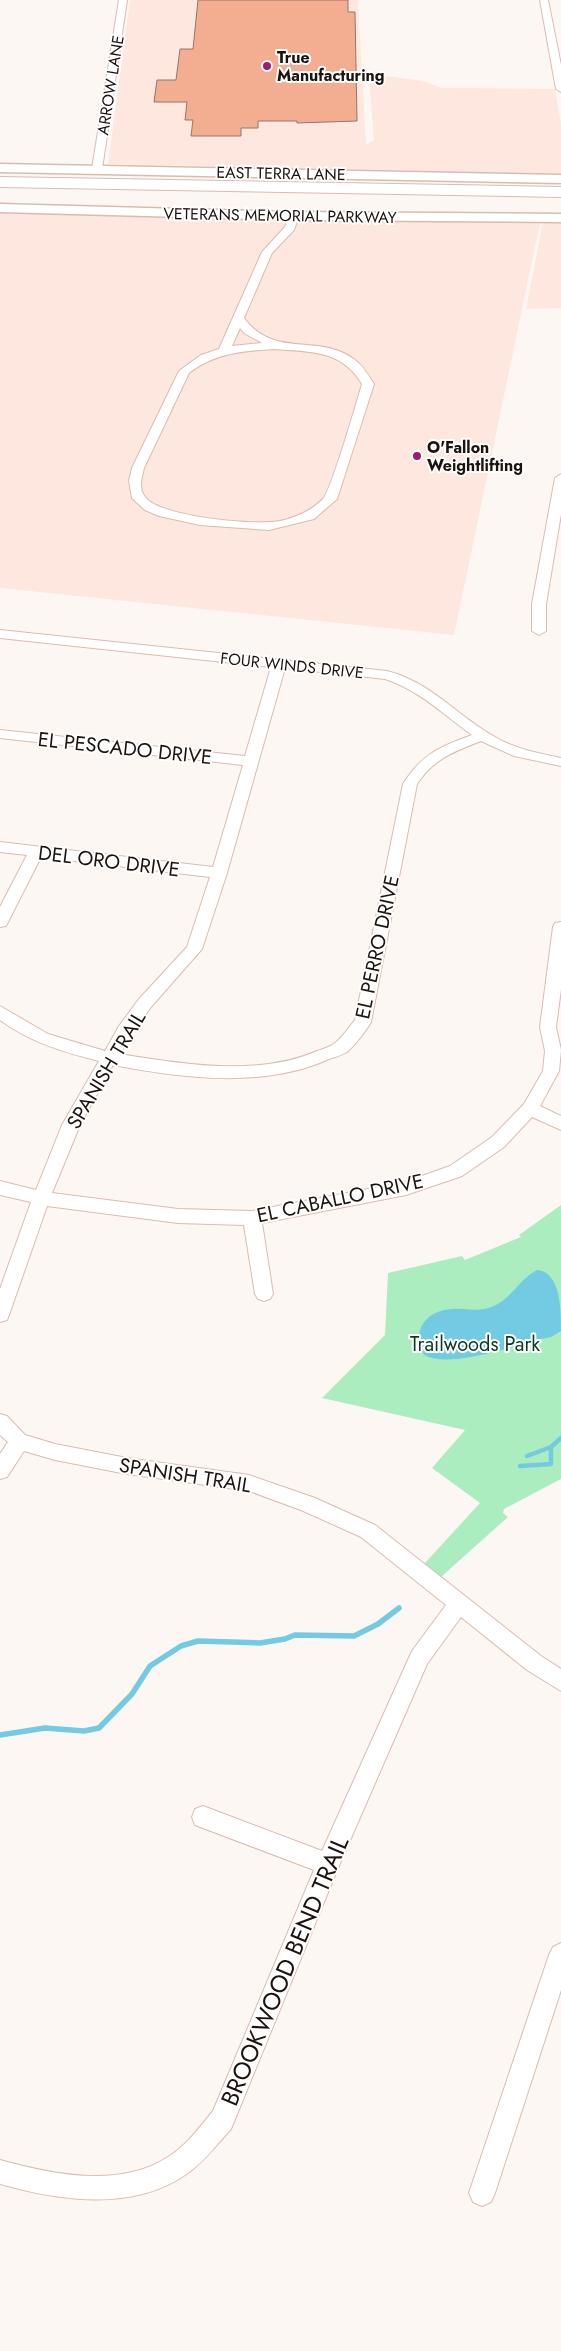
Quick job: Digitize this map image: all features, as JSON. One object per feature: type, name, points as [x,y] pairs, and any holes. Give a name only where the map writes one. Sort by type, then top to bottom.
[{"type":"highway","points":[[0,182],[561,192]]},
{"type":"highway","points":[[0,191],[561,202]]},
{"type":"street","name":"ARROW LANE","points":[[97,169],[123,0]]},
{"type":"street","points":[[544,0],[561,89]]},
{"type":"street","name":"EAST TERRA LANE","points":[[0,168],[561,179]]},
{"type":"street","name":"VETERANS MEMORIAL PARKWAY","points":[[0,208],[294,216],[561,218]]},
{"type":"street","points":[[226,349],[267,252],[290,228],[294,216]]},
{"type":"street","points":[[239,319],[248,331],[274,346]]},
{"type":"street","points":[[274,346],[330,352],[341,356],[354,363],[361,370],[368,384],[330,499],[310,516],[269,526],[175,517],[147,505],[136,492],[135,480],[140,465],[164,419],[184,372],[226,349],[274,346]]},
{"type":"street","points":[[539,632],[539,604],[560,487]]},
{"type":"street","name":"FOUR WINDS DRIVE","points":[[0,634],[387,675],[402,679],[428,692],[482,736],[533,757],[561,762]]},
{"type":"street","name":"SPANISH TRAIL","points":[[0,1315],[41,1198],[71,1125],[107,1059],[146,1003],[194,949],[219,873],[249,761],[279,664]]},
{"type":"street","name":"EL PESCADO DRIVE","points":[[0,734],[249,761]]},
{"type":"street","name":"EL PERRO DRIVE","points":[[0,1012],[14,1023],[42,1038],[107,1059],[150,1067],[196,1072],[255,1070],[302,1064],[329,1055],[346,1044],[359,1030],[363,1022],[410,784],[417,771],[437,753],[482,736]]},
{"type":"street","name":"DEL ORO DRIVE","points":[[0,847],[219,873]]},
{"type":"street","points":[[0,922],[36,852]]},
{"type":"street","name":"EL CABALLO DRIVE","points":[[0,1188],[41,1198],[178,1216],[252,1218],[406,1188],[456,1171],[498,1142],[530,1108],[551,1070],[552,1051],[548,1028],[561,927]]},
{"type":"street","points":[[530,1108],[561,1124]]},
{"type":"street","points":[[252,1218],[264,1294]]},
{"type":"street","name":"SPANISH TRAIL","points":[[0,1422],[19,1441],[55,1452],[127,1466],[249,1483],[308,1504],[368,1531],[534,1663],[561,1681]]},
{"type":"street","points":[[0,1471],[19,1441]]},
{"type":"street","name":"BROOKWOOD BEND TRAIL","points":[[0,2172],[35,2182],[98,2188],[135,2183],[170,2170],[198,2148],[222,2120],[328,1864],[419,1658],[459,1603]]},
{"type":"street","points":[[203,1817],[328,1864]]},
{"type":"street","points":[[482,2193],[561,1955]]},
{"type":"shaded area","points":[[130,0],[358,0],[366,145],[374,140],[369,74],[424,81],[442,88],[555,89],[561,124],[561,174],[108,164]]},
{"type":"shaded area","points":[[0,213],[540,223],[454,635],[0,588]]},
{"type":"shaded area","points":[[543,223],[561,223],[561,308],[526,309]]},
{"type":"green space","name":"Trailwoods Park","points":[[561,1205],[561,1479],[504,1509],[503,1513],[508,1517],[441,1577],[424,1564],[480,1503],[432,1468],[465,1430],[322,1398],[385,1335],[388,1273],[462,1256],[465,1260],[521,1237],[519,1235]]},
{"type":"water","points":[[537,1270],[545,1272],[551,1277],[555,1285],[560,1303],[561,1331],[551,1337],[486,1354],[451,1359],[436,1359],[424,1355],[420,1347],[419,1338],[423,1324],[428,1318],[434,1314],[451,1309],[479,1310],[496,1305],[502,1302],[531,1273]]},
{"type":"building","name":"True Manufacturing","points":[[198,0],[348,0],[348,12],[355,12],[357,121],[297,123],[297,121],[258,121],[258,128],[241,128],[241,136],[191,136],[193,120],[185,120],[187,102],[154,102],[157,80],[176,80],[180,49],[193,49]]},
{"type":"waterway","points":[[551,1447],[561,1438]]},
{"type":"waterway","points":[[520,1466],[551,1464],[551,1447]]},
{"type":"waterway","points":[[527,1456],[551,1447]]},
{"type":"waterway","points":[[0,1735],[45,1728],[84,1731],[99,1728],[132,1694],[150,1666],[181,1646],[198,1641],[260,1643],[285,1639],[295,1635],[354,1636],[378,1624],[399,1608]]},
{"type":"place","name":"True Manufacturing","points":[[267,66]]},
{"type":"place","name":"O'Fallon Weightlifting","points":[[417,456]]}]
